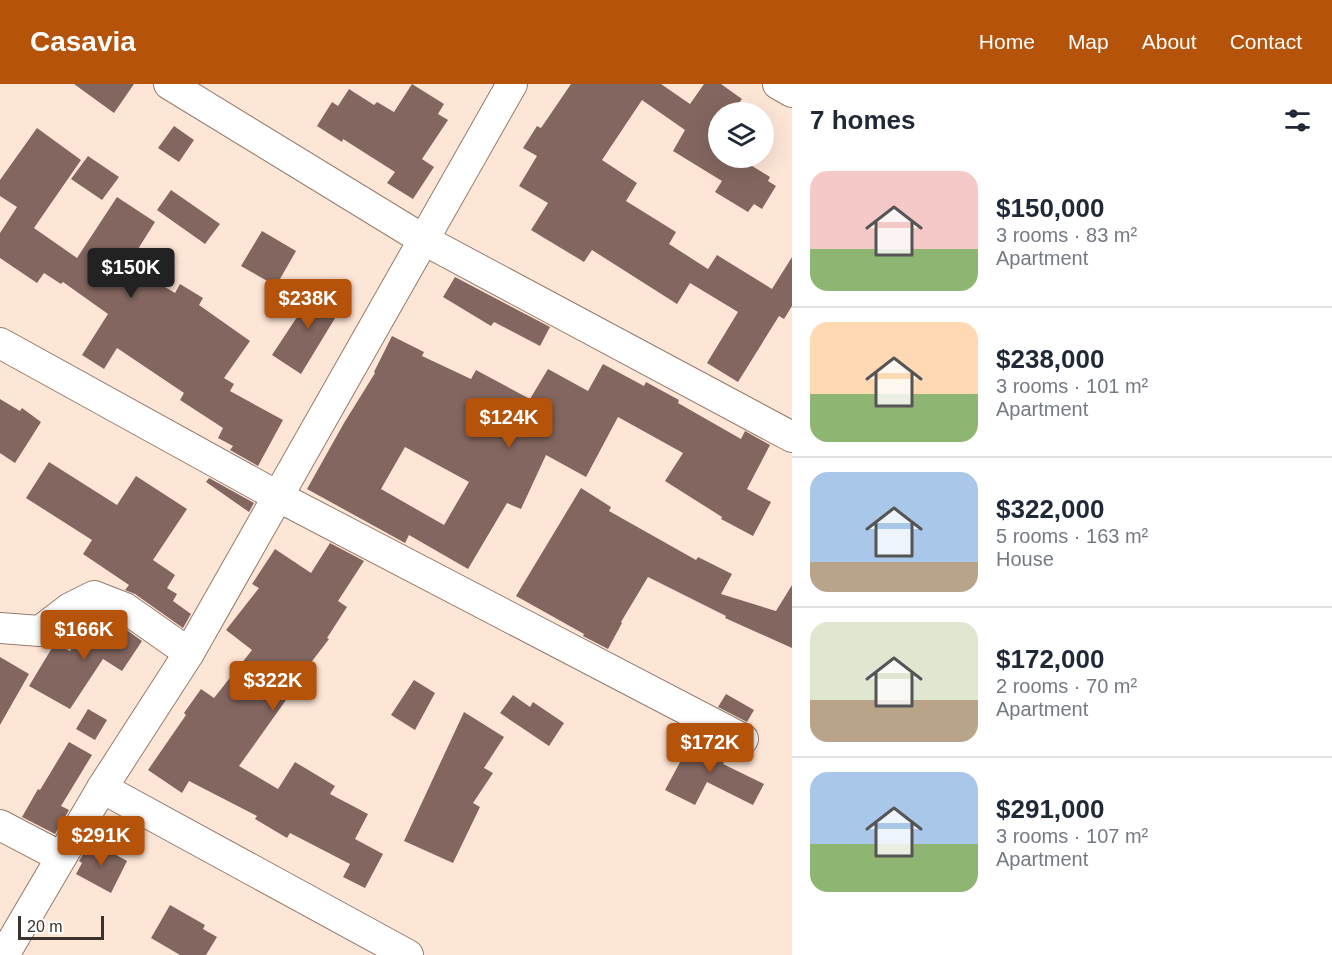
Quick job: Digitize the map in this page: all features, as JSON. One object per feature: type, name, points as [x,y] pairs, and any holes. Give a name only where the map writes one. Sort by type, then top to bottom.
[{"type":"street","points":[[169,84],[424,240],[792,437]]},
{"type":"street","points":[[4,955],[102,788],[189,653],[512,84]]},
{"type":"street","points":[[778,84],[792,92]]},
{"type":"street","points":[[0,343],[279,497],[743,739]]},
{"type":"street","points":[[0,628],[40,631],[70,609],[94,596],[125,608],[189,653]]},
{"type":"street","points":[[102,788],[408,955]]},
{"type":"street","points":[[0,825],[61,857]]},
{"type":"building","points":[[74,84],[134,84],[114,113]]},
{"type":"building","points":[[412,84],[444,104],[438,114],[448,120],[422,159],[434,167],[413,199],[387,183],[395,172],[343,139],[342,142],[317,126],[332,102],[338,106],[349,89],[374,105],[377,102],[394,112]]},
{"type":"building","points":[[571,84],[661,84],[690,104],[704,84],[721,84],[742,99],[740,102],[708,102],[708,168],[755,168],[770,177],[768,181],[776,186],[762,209],[754,204],[748,212],[715,192],[722,181],[673,151],[685,130],[642,100],[602,160],[637,183],[626,201],[676,232],[669,244],[708,269],[717,255],[772,289],[792,257],[792,306],[784,319],[779,316],[738,382],[707,363],[738,312],[690,283],[677,304],[592,250],[584,262],[531,230],[548,203],[519,186],[537,156],[523,148],[537,126],[541,128]]},
{"type":"building","points":[[174,126],[194,140],[179,162],[158,148]]},
{"type":"building","points":[[37,128],[81,160],[34,228],[77,258],[117,197],[155,222],[128,265],[175,293],[180,284],[203,298],[199,305],[250,341],[224,378],[234,384],[230,391],[283,420],[258,466],[230,450],[233,446],[218,438],[223,428],[180,400],[184,393],[117,348],[104,369],[82,355],[108,314],[63,282],[61,284],[44,273],[37,283],[0,258],[0,233],[17,207],[0,196],[0,180]]},
{"type":"building","points":[[88,156],[119,177],[102,200],[71,179]]},
{"type":"building","points":[[171,190],[220,224],[205,244],[157,210]]},
{"type":"building","points":[[262,231],[296,251],[276,286],[241,266]]},
{"type":"building","points":[[455,277],[550,327],[540,346],[494,322],[491,326],[443,297]]},
{"type":"building","points":[[314,287],[343,305],[301,374],[272,355]]},
{"type":"building","points":[[392,336],[424,352],[422,356],[471,379],[476,370],[530,399],[548,369],[588,391],[603,364],[644,386],[646,382],[741,439],[745,431],[770,445],[747,489],[771,502],[753,536],[721,519],[722,517],[665,481],[683,453],[618,417],[586,477],[546,455],[521,509],[507,503],[468,569],[409,535],[405,543],[307,489]],"holes":[[[405,447],[469,482],[444,525],[381,489]]]},
{"type":"building","points":[[0,399],[20,411],[22,408],[41,422],[15,463],[0,453]]},
{"type":"building","points":[[49,462],[117,505],[136,476],[187,509],[153,560],[175,575],[167,588],[177,594],[173,601],[191,614],[183,628],[135,594],[125,590],[129,585],[83,554],[92,540],[26,498]]},
{"type":"building","points":[[209,478],[254,503],[249,512],[206,482]]},
{"type":"building","points":[[581,488],[611,507],[609,511],[696,560],[698,557],[732,574],[721,594],[776,611],[792,585],[792,648],[725,618],[726,616],[648,577],[608,649],[516,596]]},
{"type":"building","points":[[330,543],[364,561],[338,601],[347,607],[327,638],[329,639],[284,698],[286,700],[239,766],[278,789],[295,762],[335,786],[330,794],[368,814],[355,839],[383,854],[365,888],[343,877],[350,864],[290,833],[287,838],[255,819],[257,816],[189,781],[182,793],[148,770],[201,689],[214,698],[252,650],[226,630],[259,588],[252,584],[275,549],[311,573]]},
{"type":"building","points":[[90,619],[101,626],[105,619],[117,623],[142,641],[122,671],[103,659],[70,709],[29,686],[55,643],[70,651]]},
{"type":"building","points":[[0,657],[29,674],[0,725]]},
{"type":"building","points":[[414,680],[435,693],[415,730],[391,715]]},
{"type":"building","points":[[726,694],[754,710],[747,722],[718,707]]},
{"type":"building","points":[[513,695],[530,707],[533,702],[564,723],[549,746],[500,713]]},
{"type":"building","points":[[88,709],[107,720],[95,740],[76,729]]},
{"type":"building","points":[[464,712],[504,737],[484,768],[493,773],[473,803],[480,807],[453,863],[404,841]]},
{"type":"building","points":[[701,736],[730,752],[723,764],[764,784],[753,805],[707,782],[695,805],[665,790],[692,740],[697,743]]},
{"type":"building","points":[[69,742],[92,755],[61,806],[69,810],[55,834],[22,817]]},
{"type":"building","points":[[91,841],[127,861],[111,893],[76,874],[82,863],[79,861]]},
{"type":"building","points":[[170,905],[205,925],[203,929],[217,937],[206,955],[180,955],[151,938]]}]
